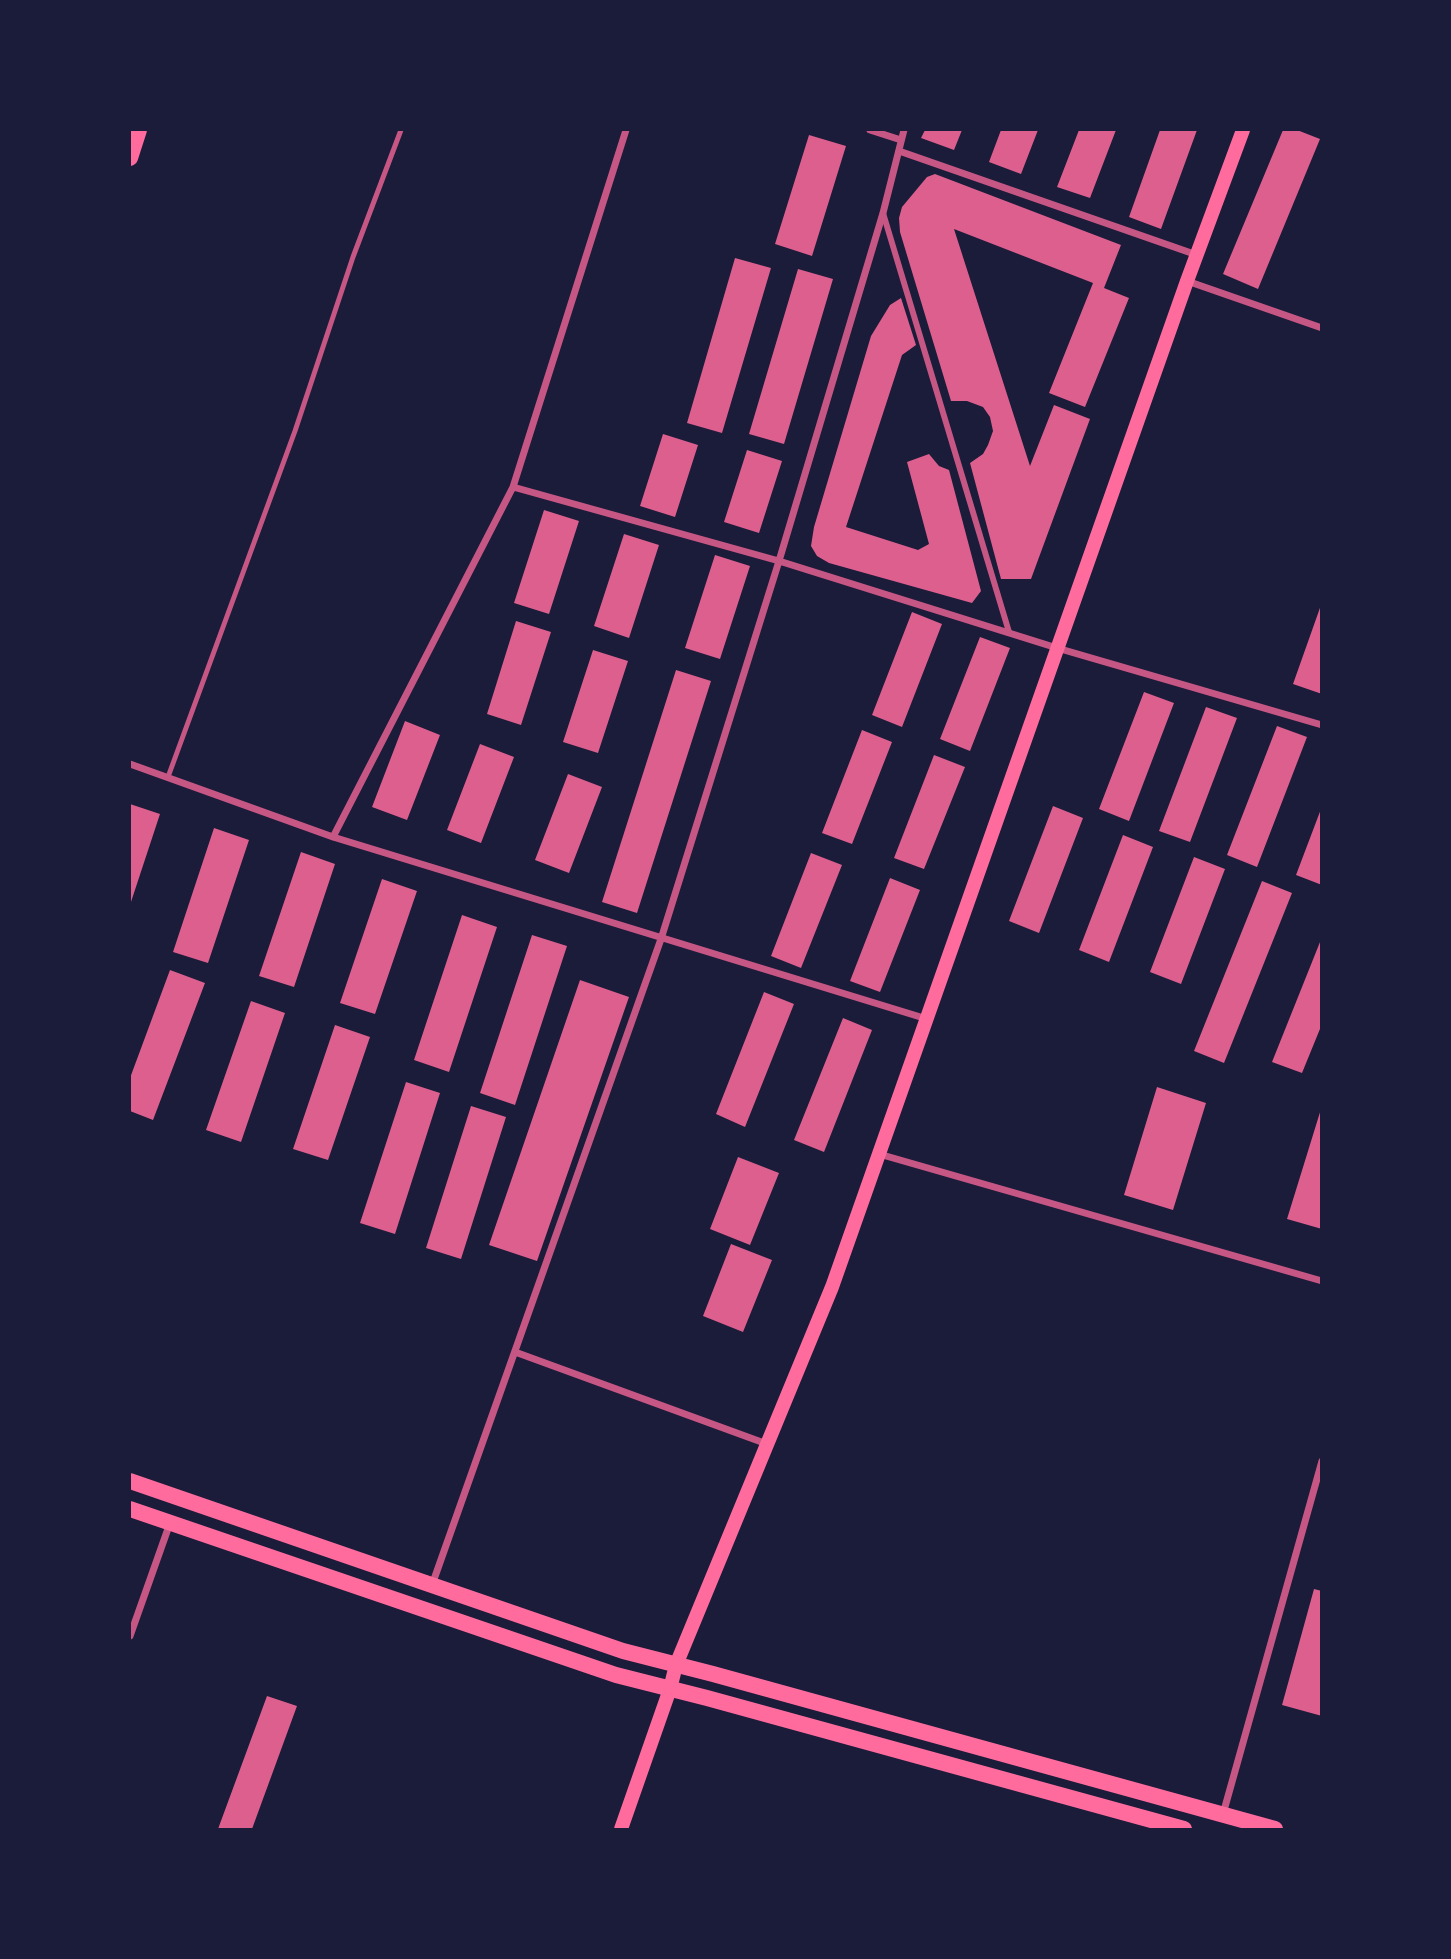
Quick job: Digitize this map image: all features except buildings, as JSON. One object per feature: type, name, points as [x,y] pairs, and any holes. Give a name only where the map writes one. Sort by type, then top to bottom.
[{"type":"main road","points":[[130,158],[139,130]]},
{"type":"main road","points":[[621,1829],[676,1665],[832,1287],[1243,130]]},
{"type":"main road","points":[[130,1481],[623,1651],[1275,1829]]},
{"type":"main road","points":[[130,1509],[616,1675],[1184,1829]]},
{"type":"street","points":[[333,837],[513,487],[626,130]]},
{"type":"street","points":[[870,130],[901,140]]},
{"type":"street","points":[[432,1585],[661,939],[779,561],[883,213],[904,130]]},
{"type":"street","points":[[899,151],[1197,255]]},
{"type":"street","points":[[883,213],[1009,632]]},
{"type":"street","points":[[1188,281],[1321,328]]},
{"type":"street","points":[[513,487],[779,561],[1058,648],[1321,725]]},
{"type":"street","points":[[130,764],[333,837],[928,1020]]},
{"type":"street","points":[[880,1154],[1321,1281]]},
{"type":"street","points":[[515,1352],[767,1444]]},
{"type":"street","points":[[1223,1815],[1321,1461]]},
{"type":"street","points":[[130,1636],[170,1522]]},
{"type":"lane","points":[[168,777],[295,431],[353,257],[401,130]]}]
